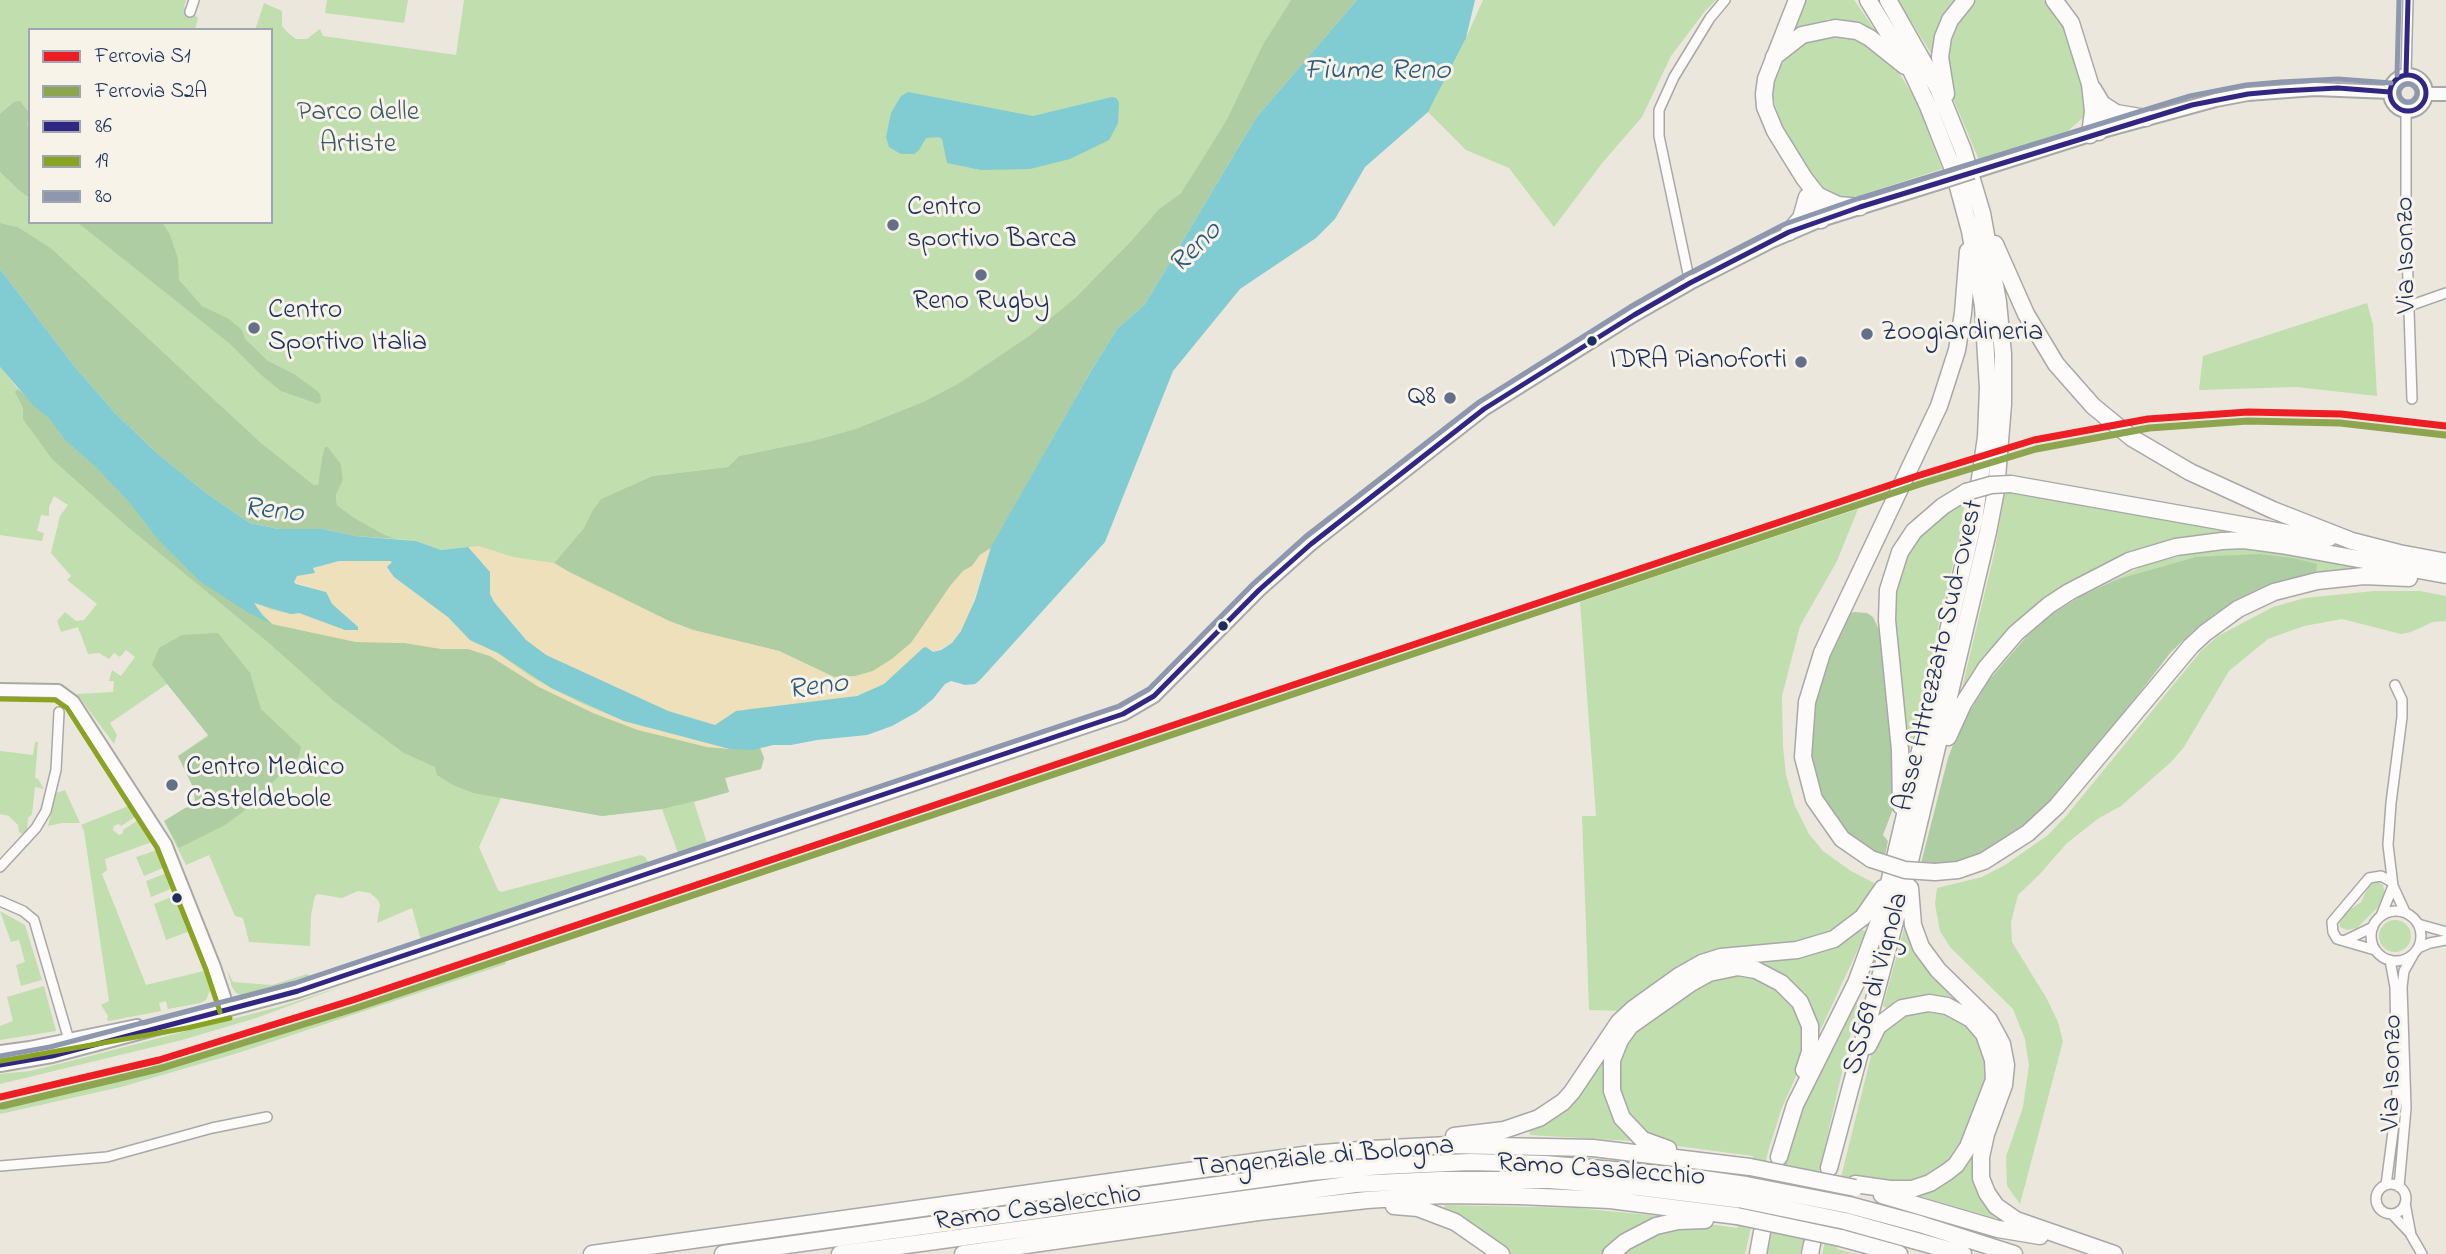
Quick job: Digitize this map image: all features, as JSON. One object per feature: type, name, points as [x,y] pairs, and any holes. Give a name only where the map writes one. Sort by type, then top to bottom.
[{"type":"highway","points":[[1797,0],[1766,79],[1765,107],[1775,131],[1804,177],[1813,198],[1823,206],[1822,220]]},
{"type":"highway","name":"Asse Attrezzato Sud-Ovest","points":[[1868,0],[1911,70],[1954,172],[1970,231],[1979,279],[1987,363],[1987,412],[1982,474],[1966,555],[1901,833]]},
{"type":"highway","name":"Asse Attrezzato Sud-Ovest","points":[[1888,0],[1924,61],[1963,150],[1982,213],[1998,302],[2003,354],[2003,404],[1998,468],[1990,520],[1926,799]]},
{"type":"highway","points":[[1949,113],[1940,57],[1941,47],[1950,20],[1966,0]]},
{"type":"highway","points":[[2054,0],[2071,23],[2090,84],[2095,133]]},
{"type":"highway","points":[[1774,57],[1802,36],[1835,27],[1870,38],[1911,70]]},
{"type":"highway","points":[[2090,84],[2102,104],[2105,120],[2095,133]]},
{"type":"highway","points":[[2102,104],[2116,113],[2146,118]]},
{"type":"highway","points":[[1813,198],[1838,205],[1860,207]]},
{"type":"highway","points":[[1789,232],[1813,198]]},
{"type":"highway","points":[[1982,213],[2020,302],[2044,346],[2076,388],[2110,422],[2153,452],[2199,477],[2352,541]]},
{"type":"highway","points":[[1970,231],[1964,313],[1957,350],[1939,406],[1822,653],[1806,711],[1803,757],[1814,799],[1842,839],[1871,859],[1905,870],[1958,870],[1984,861],[2028,833],[2057,806],[2191,646],[2238,609],[2274,592],[2317,580],[2379,576],[2446,582]]},
{"type":"highway","points":[[1901,833],[1901,774],[1887,620],[1888,590],[1900,552],[1914,531],[1942,506],[1966,492],[1992,485],[2011,484],[2287,533],[2352,541],[2446,562]]},
{"type":"highway","points":[[1926,799],[1963,704],[2002,649],[2049,605],[2118,566],[2176,547],[2244,540],[2446,575]]},
{"type":"highway","name":"SS569 di Vignola","points":[[1826,1174],[1926,799]]},
{"type":"highway","name":"SS569 di Vignola","points":[[1779,1157],[1800,1094],[1867,958],[1882,913],[1901,833]]},
{"type":"highway","points":[[1912,857],[1911,911],[1915,934],[1921,947],[1938,970],[1989,1020],[2004,1055],[2004,1085],[1986,1134],[1981,1157],[1981,1178],[1987,1193],[1996,1206],[2016,1220],[2114,1254]]},
{"type":"highway","points":[[1372,1149],[1421,1138],[1504,1130],[1539,1118],[1563,1102],[1572,1092],[1619,1022],[1679,976],[1721,957],[1797,950],[1835,939],[1863,917],[1893,870]]},
{"type":"highway","points":[[1716,1162],[1643,1140],[1622,1118],[1614,1099],[1611,1080],[1615,1049],[1630,1026],[1667,998],[1709,973],[1738,967],[1765,973],[1789,988],[1804,1010],[1811,1035],[1810,1052],[1796,1088],[1788,1126]]},
{"type":"highway","points":[[1848,1093],[1878,1026],[1895,1011],[1910,1005],[1938,1003],[1955,1009],[1978,1026],[1992,1052],[1994,1069],[1990,1092],[1968,1147],[1956,1165],[1930,1183],[1912,1189],[1855,1186]]},
{"type":"highway","name":"Tangenziale di Bologna","points":[[592,1254],[1311,1154],[1449,1145],[1620,1150],[1826,1174],[1855,1186],[1998,1229],[2094,1247]]},
{"type":"highway","name":"Ramo Casalecchio","points":[[723,1254],[1311,1172],[1470,1162],[1545,1164],[1682,1176],[1847,1213],[1920,1224],[2014,1254]]},
{"type":"highway","name":"Ramo Casalecchio","points":[[840,1254],[1355,1184],[1440,1180],[1549,1180],[1744,1192]]},
{"type":"highway","name":"Tangenziale di Bologna","points":[[962,1254],[1258,1212],[1367,1200],[1479,1195],[1610,1200],[1736,1219]]},
{"type":"highway","points":[[1258,1212],[1335,1211],[1394,1206],[1418,1208],[1455,1222],[1501,1254]]},
{"type":"highway","name":"Ramo Casalecchio","points":[[1847,1213],[1963,1254]]},
{"type":"highway","points":[[1611,1254],[1636,1236],[1668,1223],[1692,1219],[1736,1219],[1780,1224],[1899,1254]]},
{"type":"highway","points":[[1758,1254],[1762,1232]]},
{"type":"highway","points":[[1937,1246],[1953,1254]]},
{"type":"main road","points":[[2406,75],[2418,78],[2423,83],[2426,94],[2420,107],[2406,111],[2400,110],[2393,102],[2390,92],[2394,83],[2406,75]]},
{"type":"main road","points":[[0,1065],[52,1056],[298,991],[1123,714],[1154,696],[1259,590],[1311,544],[1484,409],[1690,283],[1789,232],[2095,133],[2216,100],[2259,93],[2338,88],[2390,92]]},
{"type":"main road","points":[[2426,94],[2446,94]]},
{"type":"main road","points":[[0,690],[50,689],[65,694],[73,702],[165,844],[228,1009]]},
{"type":"main road","points":[[0,1052],[186,1019]]},
{"type":"street","points":[[190,12],[194,0]]},
{"type":"street","points":[[1690,283],[1659,135],[1659,110],[1674,77],[1710,18],[1725,0]]},
{"type":"street","points":[[2406,75],[2408,0]]},
{"type":"street","name":"Via Isonzo","points":[[2406,111],[2412,399]]},
{"type":"street","points":[[2409,306],[2446,293]]},
{"type":"street","points":[[2395,685],[2402,700],[2402,717],[2389,828],[2393,884],[2405,912],[2418,924],[2446,932]]},
{"type":"street","points":[[0,867],[36,828],[46,811],[56,769],[59,712]]},
{"type":"street","points":[[2393,884],[2378,876],[2369,878],[2332,922],[2333,932],[2342,941],[2375,950],[2390,960],[2401,961],[2430,943],[2446,940]]},
{"type":"street","points":[[2375,950],[2371,939],[2373,927],[2381,916],[2393,884]]},
{"type":"street","points":[[0,901],[23,911],[34,920],[69,1040]]},
{"type":"street","points":[[2381,916],[2393,911],[2405,912]]},
{"type":"street","points":[[2416,952],[2421,936],[2418,924]]},
{"type":"street","points":[[2342,941],[2373,927]]},
{"type":"street","name":"Via Isonzo","points":[[2399,1186],[2406,1108],[2402,987],[2404,971],[2416,952]]},
{"type":"street","name":"Via Isonzo","points":[[2386,1185],[2397,1101],[2395,987],[2390,960]]},
{"type":"street","points":[[0,1166],[107,1157],[212,1128],[267,1117]]},
{"type":"street","points":[[2411,1235],[2405,1194],[2399,1186],[2386,1185],[2377,1193],[2376,1202],[2381,1210],[2392,1214],[2411,1235],[2422,1254]]},
{"type":"street","points":[[2392,1214],[2400,1211],[2405,1203]]},
{"type":"green space","name":"Parco delle Artiste","points":[[0,0],[186,0],[184,7],[198,18],[196,28],[28,28],[28,224],[273,224],[273,28],[256,28],[264,3],[282,11],[282,26],[296,39],[307,39],[320,29],[323,36],[456,55],[464,0],[1291,0],[1263,44],[1226,121],[1181,193],[1159,209],[1075,298],[1029,336],[959,383],[925,401],[855,429],[739,456],[728,467],[652,476],[601,499],[584,528],[554,563],[669,621],[693,630],[779,651],[834,677],[856,676],[873,671],[892,659],[911,643],[963,571],[991,548],[966,622],[952,643],[933,652],[923,648],[884,684],[872,691],[839,700],[736,711],[716,725],[668,711],[546,655],[526,640],[494,602],[490,594],[489,572],[468,547],[441,550],[416,541],[397,539],[353,517],[337,505],[336,495],[343,480],[341,464],[328,447],[322,457],[318,486],[314,485],[260,442],[51,248],[18,227],[0,223]]},
{"type":"green space","points":[[327,0],[408,0],[404,23],[325,13]]},
{"type":"green space","points":[[1291,0],[1357,0],[1256,118],[1145,304],[1117,329],[1088,376],[991,548],[963,571],[911,643],[892,659],[873,671],[856,676],[834,677],[779,651],[693,630],[669,621],[554,563],[584,528],[601,499],[652,476],[728,467],[739,456],[855,429],[925,401],[959,383],[1029,336],[1075,298],[1159,209],[1181,193],[1226,121],[1263,44]]},
{"type":"green space","points":[[1483,0],[1716,0],[1671,56],[1642,117],[1603,162],[1554,227],[1509,168],[1466,150],[1428,112]]},
{"type":"green space","points":[[1803,0],[1854,0],[1877,33],[1856,23],[1828,19],[1790,35]]},
{"type":"green space","points":[[1898,0],[1956,0],[1942,15],[1935,34],[1932,55]]},
{"type":"green space","points":[[1976,0],[2047,2],[2064,27],[2088,91],[2086,115],[2068,131],[1979,160],[1949,89],[1946,60],[1949,29],[1963,9]]},
{"type":"green space","points":[[1824,33],[1856,35],[1889,57],[1916,100],[1942,169],[1848,199],[1826,196],[1782,126],[1772,95],[1776,72],[1795,47]]},
{"type":"green space","points":[[20,101],[28,112],[28,197],[0,172],[0,114],[14,102]]},
{"type":"green space","points":[[0,223],[18,227],[51,248],[260,442],[314,485],[318,485],[322,457],[325,447],[328,447],[341,464],[343,480],[336,495],[337,505],[383,534],[397,539],[355,536],[323,529],[279,529],[250,523],[206,493],[158,454],[115,413],[75,367],[0,269]]},
{"type":"green space","points":[[80,224],[163,224],[178,259],[179,280],[202,306],[229,319],[268,361],[294,374],[317,391],[321,401],[318,404],[281,391],[229,343]]},
{"type":"green space","points":[[2367,303],[2373,324],[2377,396],[2296,387],[2199,390],[2203,356]]},
{"type":"green space","points":[[0,367],[18,389],[254,603],[262,606],[394,577],[417,596],[753,750],[760,748],[764,758],[761,769],[725,778],[729,792],[694,802],[707,843],[678,853],[662,809],[602,816],[501,798],[479,847],[501,892],[641,855],[649,863],[421,940],[412,908],[377,923],[380,905],[370,893],[358,891],[342,898],[318,894],[315,896],[311,915],[310,946],[249,942],[243,918],[235,916],[209,855],[186,865],[164,821],[195,803],[194,789],[178,756],[208,735],[167,684],[110,723],[117,735],[114,744],[77,694],[113,692],[114,681],[109,681],[112,670],[121,676],[135,657],[126,650],[120,657],[114,653],[109,659],[99,653],[88,654],[78,627],[61,632],[57,621],[65,612],[76,621],[84,620],[97,604],[67,580],[71,576],[51,553],[60,516],[68,505],[54,496],[49,507],[49,516],[41,515],[37,531],[44,533],[42,541],[0,535]]},
{"type":"green space","points":[[18,389],[49,418],[65,440],[95,466],[129,502],[159,541],[198,580],[272,624],[356,642],[468,649],[490,656],[539,687],[593,713],[638,730],[707,747],[760,748],[764,758],[761,769],[725,778],[729,792],[662,809],[602,816],[473,793],[453,785],[437,775],[435,767],[404,753],[334,701],[269,643],[128,527],[52,459],[23,419],[23,408],[15,392]]},
{"type":"green space","points":[[2005,491],[2238,530],[2237,533],[2111,562],[2088,572],[2059,590],[1962,688],[1995,550]]},
{"type":"green space","points":[[1965,500],[1960,534],[1909,753],[1905,752],[1891,609],[1901,560],[1927,524]]},
{"type":"green space","points":[[1858,509],[1837,561],[1800,626],[1782,696],[1783,747],[1786,775],[1795,806],[1809,834],[1823,851],[1851,871],[1878,885],[1866,905],[1839,931],[1796,944],[1622,1011],[1589,1010],[1582,816],[1596,816],[1580,602]]},
{"type":"green space","points":[[2227,548],[2249,548],[2354,564],[2354,568],[2316,572],[2316,564],[2195,557],[2118,579],[2081,596],[2143,566]]},
{"type":"green space","points":[[2260,554],[2317,564],[2316,572],[2255,591],[2216,613],[2192,632],[2171,652],[2068,785],[2032,824],[1964,864],[1920,867],[1948,758],[1959,729],[1989,680],[2027,636],[2051,615],[2081,596],[2118,579],[2195,557]]},
{"type":"green space","points":[[2374,591],[2420,591],[2446,596],[2446,621],[2433,622],[2401,634],[2342,619],[2304,626],[2268,639],[2229,671],[2184,747],[2171,762],[2121,806],[2099,818],[2067,843],[2018,895],[2011,922],[2012,942],[2047,999],[2063,1041],[2020,1204],[2007,1186],[2006,1157],[2023,1107],[2029,1065],[2025,1039],[2013,1009],[1950,947],[1940,931],[1935,904],[1937,888],[1982,877],[2005,865],[2048,835],[2201,651],[2218,636],[2273,607],[2305,598]]},
{"type":"green space","points":[[1867,613],[1873,617],[1882,636],[1894,770],[1893,809],[1883,835],[1888,841],[1884,860],[1872,855],[1835,824],[1808,771],[1817,678],[1848,614]]},
{"type":"green space","points":[[218,633],[250,673],[261,709],[301,747],[299,756],[244,811],[225,825],[179,848],[164,821],[193,806],[195,802],[194,789],[178,756],[209,736],[152,665],[159,648],[182,635]]},
{"type":"green space","points":[[35,742],[38,742],[35,778],[44,789],[35,787],[32,814],[28,818],[27,831],[23,835],[9,816],[0,814],[0,751],[33,755]]},
{"type":"green space","points":[[65,790],[80,823],[48,826],[56,793]]},
{"type":"green space","points":[[131,805],[138,815],[121,826],[114,826],[113,830],[119,835],[140,819],[152,842],[105,859],[107,870],[102,874],[146,985],[204,971],[210,990],[206,1000],[200,1003],[168,1009],[166,1001],[159,1003],[161,1011],[109,1021],[101,1005],[109,1001],[81,825]]},
{"type":"green space","points":[[157,850],[165,867],[144,876],[136,857]]},
{"type":"green space","points":[[167,873],[173,888],[151,897],[146,881]]},
{"type":"green space","points":[[2376,881],[2383,885],[2385,893],[2378,907],[2357,928],[2347,930],[2340,927],[2342,915],[2361,902],[2369,886]]},
{"type":"green space","points":[[176,895],[190,931],[166,940],[154,904]]},
{"type":"green space","points":[[0,911],[25,925],[42,980],[21,986],[16,965],[25,962],[19,940],[11,942]]},
{"type":"green space","points":[[2395,920],[2406,925],[2411,936],[2406,947],[2395,952],[2384,947],[2379,936],[2384,925]]},
{"type":"green space","points":[[1905,925],[1978,1016],[1903,1001],[1887,1008],[1883,1006]]},
{"type":"green space","points":[[1861,929],[1866,932],[1819,1033],[1807,1003],[1732,962]]},
{"type":"green space","points":[[503,957],[506,964],[238,1053],[121,1087],[0,1114],[0,1103],[139,1070],[313,1020]]},
{"type":"green space","points":[[227,970],[233,982],[272,985],[307,974],[310,976],[241,995],[232,987]]},
{"type":"green space","points":[[1744,974],[1766,980],[1791,1001],[1805,1032],[1801,1065],[1781,1110],[1768,1152],[1745,1254],[1616,1254],[1656,1231],[1701,1223],[1737,1228],[1753,1156],[1662,1144],[1636,1128],[1618,1096],[1620,1049],[1642,1022],[1713,978]]},
{"type":"green space","points":[[346,985],[256,1018],[182,1040],[0,1084],[0,1074],[30,1071],[67,1062],[282,1006]]},
{"type":"green space","points":[[44,986],[56,1031],[0,1040],[0,1026],[13,1021],[7,997]]},
{"type":"green space","points":[[1854,1001],[1858,1003],[1800,1254],[1765,1254],[1785,1160],[1794,1133]]},
{"type":"green space","points":[[1928,1008],[1955,1015],[1976,1035],[1986,1054],[1987,1076],[1965,1142],[1951,1161],[1923,1180],[1879,1184],[1854,1176],[1837,1249],[1856,1254],[1822,1254],[1875,1040],[1898,1016]]},
{"type":"green space","points":[[1607,1051],[1631,1141],[1530,1135],[1529,1129]]},
{"type":"green space","points":[[1975,1146],[1995,1218],[1919,1196],[1920,1193]]},
{"type":"green space","points":[[1445,1205],[1577,1208],[1659,1216],[1659,1220],[1615,1243],[1603,1254],[1508,1254],[1443,1210]]},
{"type":"sand","points":[[479,546],[513,557],[554,563],[669,621],[693,630],[779,651],[834,677],[856,676],[873,671],[892,659],[911,643],[963,571],[991,548],[966,622],[952,643],[933,652],[923,648],[884,684],[872,691],[839,700],[748,709],[729,716],[716,725],[668,711],[546,655],[526,640],[490,594],[489,572],[468,547]]},
{"type":"sand","points":[[339,561],[392,561],[394,577],[448,617],[470,640],[498,653],[531,677],[581,703],[624,721],[730,749],[707,747],[638,730],[593,713],[539,687],[490,656],[468,649],[356,642],[272,624],[254,605],[358,627],[332,604],[326,592],[294,582],[297,575],[315,574],[312,568]]},
{"type":"water","name":"Fiume Reno","points":[[1357,0],[1475,0],[1466,38],[1428,112],[1365,167],[1335,219],[1316,238],[1240,289],[1173,371],[1105,542],[975,684],[965,685],[951,681],[917,712],[892,726],[867,735],[773,745],[753,750],[730,749],[624,721],[551,688],[498,653],[470,640],[448,617],[394,577],[387,567],[392,562],[390,561],[339,561],[313,568],[315,573],[297,576],[294,582],[326,592],[332,604],[358,627],[358,630],[345,630],[299,613],[291,614],[254,603],[272,624],[249,613],[198,580],[159,541],[129,502],[95,466],[65,440],[49,418],[34,406],[0,367],[0,269],[75,367],[115,413],[158,454],[206,493],[250,523],[279,529],[323,529],[355,536],[416,541],[441,550],[468,547],[490,572],[490,594],[494,602],[526,640],[546,655],[668,711],[715,725],[736,711],[857,696],[884,684],[923,648],[933,652],[941,650],[952,643],[961,631],[975,600],[991,547],[1117,329],[1145,304],[1256,118]]},
{"type":"water","points":[[908,92],[1033,116],[1112,97],[1119,102],[1118,123],[1109,140],[1070,159],[1030,169],[981,170],[947,163],[942,139],[939,137],[926,138],[914,154],[901,154],[889,147],[886,137],[891,113],[901,96]]},
{"type":"rail line","name":"S1","points":[[0,1097],[159,1060],[353,1000],[1917,476],[2034,440],[2148,419],[2248,412],[2341,414],[2446,426]]},
{"type":"rail line","name":"S2A","points":[[2,1106],[162,1068],[356,1008],[1920,484],[2036,449],[2149,428],[2248,421],[2340,423],[2445,435]]},
{"type":"transit line","name":"80","points":[[2397,75],[2399,0]]},
{"type":"transit line","name":"86","points":[[2406,75],[2408,0]]},
{"type":"transit line","name":"86","points":[[2408,75],[2421,80],[2426,93],[2421,106],[2408,111],[2395,106],[2390,93],[2395,80],[2408,75]]},
{"type":"transit line","name":"80","points":[[0,1056],[50,1047],[295,983],[1119,706],[1149,689],[1253,584],[1305,537],[1479,402],[1630,307],[1785,224],[1857,199],[2190,96],[2246,85],[2281,82],[2338,79],[2391,83]]},
{"type":"transit line","name":"80","points":[[2408,84],[2414,87],[2417,93],[2414,99],[2408,102],[2402,99],[2399,93],[2402,87],[2408,84]]},
{"type":"transit line","name":"86","points":[[0,1065],[52,1056],[298,991],[1123,714],[1154,696],[1259,590],[1311,544],[1484,409],[1634,315],[1789,232],[1860,207],[2192,105],[2248,94],[2281,91],[2338,88],[2390,92]]},
{"type":"transit line","name":"19","points":[[0,699],[55,700],[67,708],[157,848],[220,1012]]},
{"type":"transit line","name":"19","points":[[1,1061],[230,1018]]},
{"type":"place","name":"Centro sportivo Barca","points":[[893,225]]},
{"type":"place","name":"Reno Rugby","points":[[981,275]]},
{"type":"place","name":"Centro Sportivo Italia","points":[[254,328]]},
{"type":"place","name":"Zoogiardineria","points":[[1867,334]]},
{"type":"place","name":"IDRA Pianoforti","points":[[1801,362]]},
{"type":"place","name":"Q8","points":[[1450,398]]},
{"type":"place","name":"Centro Medico Casteldebole","points":[[172,785]]},
{"type":"water label","name":"Reno","points":[[1197,249]]},
{"type":"water label","name":"Reno","points":[[273,513]]},
{"type":"water label","name":"Reno","points":[[818,689]]}]
